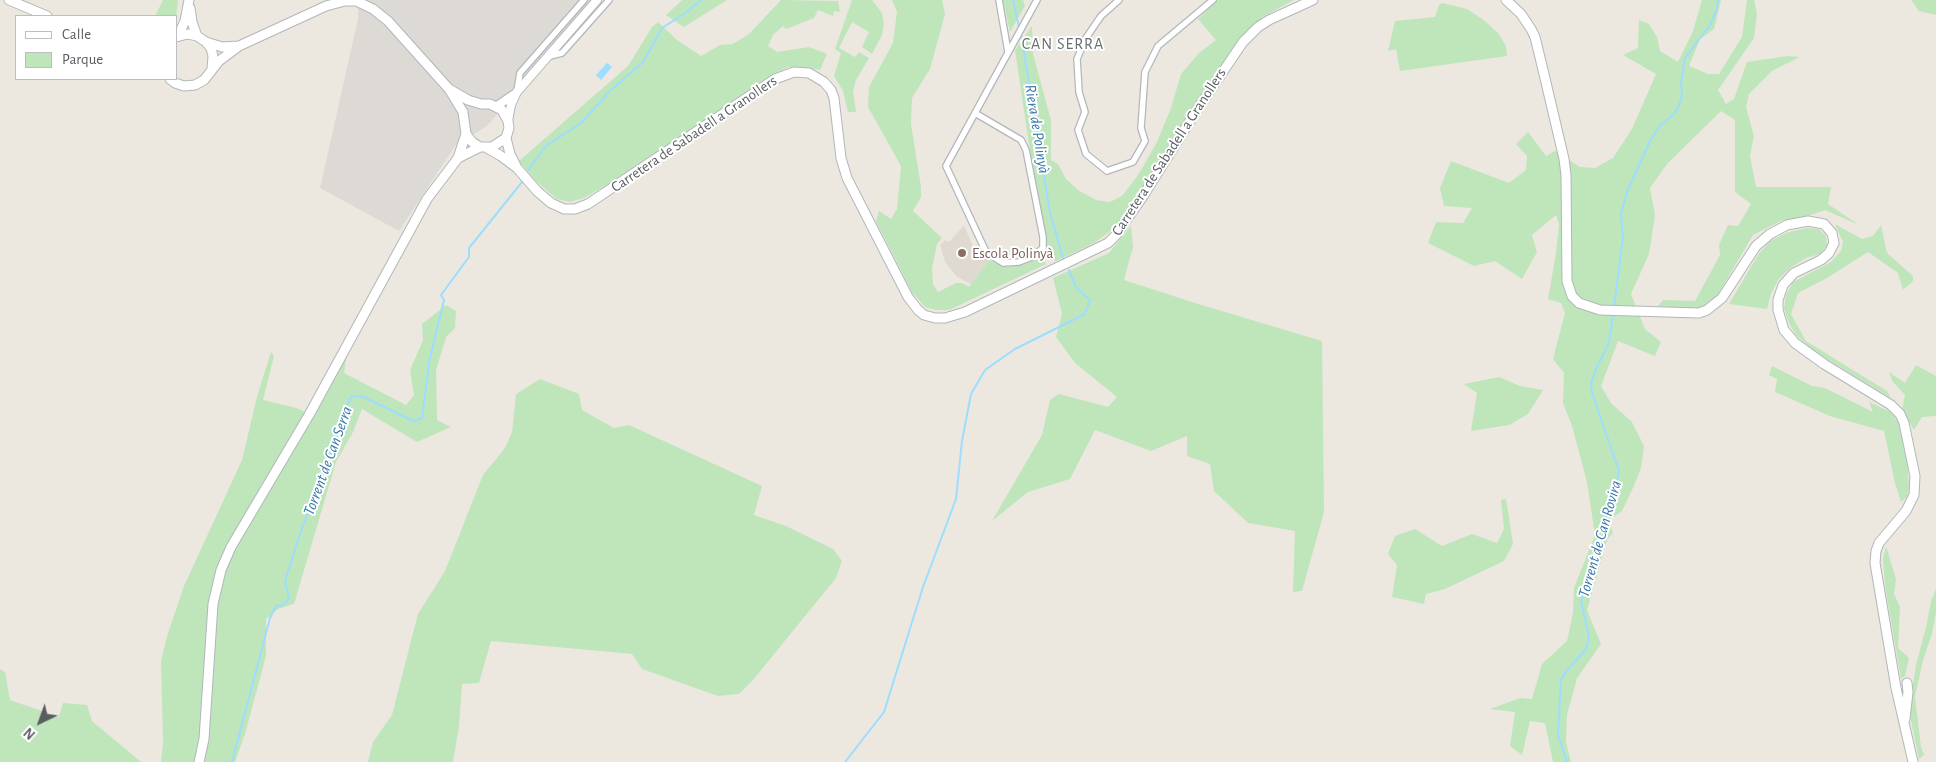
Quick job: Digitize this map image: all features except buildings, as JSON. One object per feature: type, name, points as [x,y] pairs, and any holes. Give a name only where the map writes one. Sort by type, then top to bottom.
[{"type":"main road","points":[[9,0],[45,15]]},
{"type":"main road","name":"Carretera de Sabadell a Granollers","points":[[517,168],[537,191],[556,206],[569,209],[582,207],[775,79],[794,72],[809,73],[824,82],[831,90],[835,106],[841,158],[847,178],[908,296],[918,310],[930,317],[939,319],[950,317],[1108,243],[1116,235],[1143,196],[1195,113],[1243,42],[1269,20],[1313,0]]},
{"type":"main road","points":[[1506,0],[1521,14],[1531,29],[1544,74],[1566,175],[1567,281],[1572,296],[1579,303],[1600,310],[1698,313],[1707,310],[1722,298],[1756,246],[1770,234],[1787,225],[1808,221],[1824,224],[1832,233],[1834,243],[1829,253],[1821,260],[1794,273],[1783,285],[1778,300],[1778,310],[1784,330],[1795,343],[1824,364],[1891,405],[1900,414],[1904,423],[1914,476],[1914,495],[1906,511],[1879,543],[1876,551],[1876,563],[1889,650],[1913,762]]},
{"type":"main road","points":[[171,80],[184,86],[195,85],[239,46],[326,6],[345,1],[357,1],[373,9],[388,21],[449,89],[462,110],[466,134],[458,158],[424,206],[309,414],[231,547],[221,570],[213,604],[204,739],[199,762]]},
{"type":"main road","points":[[189,2],[192,22],[197,36]]},
{"type":"main road","points":[[178,34],[185,21],[189,2]]},
{"type":"main road","points":[[178,36],[188,34],[197,36],[206,42],[222,47],[239,46]]},
{"type":"main road","points":[[206,42],[213,56],[212,68]]},
{"type":"main road","points":[[449,89],[468,100],[497,106],[506,114],[509,128],[506,138],[510,154],[517,168]]},
{"type":"main road","points":[[465,121],[469,112],[481,104]]},
{"type":"main road","points":[[466,134],[472,142],[501,156],[517,168]]},
{"type":"main road","points":[[458,158],[484,147],[496,145],[506,138]]},
{"type":"main road","points":[[1905,727],[1908,683]]},
{"type":"street","points":[[508,121],[520,73],[584,0]]},
{"type":"street","points":[[497,106],[516,93],[597,0]]},
{"type":"street","points":[[550,56],[562,53],[609,0]]},
{"type":"street","points":[[999,0],[1008,52]]},
{"type":"street","points":[[975,113],[1021,140],[1028,160],[1043,237],[1043,248],[1032,257],[1019,262],[1003,263],[986,252],[946,166],[1008,52],[1037,0]]},
{"type":"street","points":[[1119,0],[1101,16],[1086,38],[1077,59],[1079,92],[1085,112],[1078,130],[1086,154],[1107,171],[1133,162],[1144,141],[1141,128],[1145,72],[1158,46],[1213,0]]},
{"type":"shaded area","points":[[358,0],[597,0],[487,126],[455,146],[399,231],[320,188],[358,19]]},
{"type":"shaded area","name":"Escola Polinyà","points":[[964,225],[974,249],[978,247],[984,257],[989,260],[971,284],[957,277],[945,262],[940,245],[945,240],[949,242]]},
{"type":"green space","points":[[163,0],[178,0],[176,15],[156,15]]},
{"type":"green space","points":[[682,0],[727,0],[684,27],[666,15]]},
{"type":"green space","points":[[781,0],[838,1],[840,12],[834,11],[833,16],[818,10],[814,18],[786,29],[783,26],[773,35],[768,46],[777,52],[809,47],[827,54],[820,70],[788,67],[775,73],[629,172],[584,198],[570,202],[557,199],[536,181],[519,161],[628,66],[652,27],[658,22],[677,40],[701,56],[720,45],[733,44],[749,34]]},
{"type":"green space","points":[[852,0],[872,0],[882,13],[884,24],[882,35],[872,54],[862,47],[869,32],[852,22],[839,48],[855,57],[859,52],[869,58],[856,80],[853,92],[856,112],[848,112],[843,91],[834,76],[841,53],[835,49]]},
{"type":"green space","points":[[892,0],[942,0],[945,14],[930,69],[912,98],[911,124],[921,187],[921,197],[913,211],[942,238],[937,244],[932,268],[933,284],[938,292],[956,283],[962,283],[969,287],[989,260],[1007,267],[1023,265],[1041,258],[1046,264],[949,310],[936,310],[925,307],[912,292],[876,221],[879,211],[891,219],[897,209],[901,166],[868,107],[869,87],[893,43],[897,12]]},
{"type":"green space","points":[[1003,0],[1023,0],[1025,6],[1010,32]]},
{"type":"green space","points":[[1218,0],[1294,0],[1262,17],[1244,35],[1221,66],[1130,208],[1112,230],[1094,243],[1056,261],[1049,258],[1015,50],[1032,26],[1033,54],[1051,120],[1051,160],[1058,164],[1066,179],[1078,190],[1096,200],[1110,202],[1122,196],[1138,175],[1157,142],[1171,108],[1181,74],[1199,53],[1216,40],[1198,19]]},
{"type":"green space","points":[[1702,0],[1721,0],[1714,29],[1700,39],[1689,66],[1708,74],[1719,74],[1742,37],[1747,0],[1754,0],[1757,13],[1754,38],[1718,90],[1726,104],[1734,99],[1747,62],[1788,56],[1800,57],[1772,71],[1749,94],[1746,107],[1754,136],[1750,156],[1756,187],[1831,187],[1828,204],[1859,225],[1825,210],[1808,216],[1781,221],[1753,235],[1717,296],[1699,309],[1658,306],[1663,300],[1695,301],[1720,255],[1719,245],[1728,225],[1738,226],[1751,204],[1735,192],[1735,120],[1721,111],[1667,164],[1650,188],[1655,215],[1649,254],[1631,294],[1645,329],[1661,342],[1655,356],[1618,341],[1601,386],[1611,403],[1632,422],[1644,446],[1641,468],[1622,511],[1608,521],[1613,533],[1607,540],[1587,610],[1601,644],[1577,678],[1567,715],[1566,742],[1571,762],[1553,762],[1545,723],[1530,721],[1522,755],[1510,746],[1515,712],[1490,709],[1520,698],[1532,699],[1542,664],[1567,641],[1573,613],[1574,588],[1595,535],[1587,482],[1572,426],[1563,403],[1564,373],[1553,359],[1565,313],[1561,303],[1548,299],[1559,224],[1556,215],[1532,235],[1537,252],[1522,279],[1495,261],[1474,266],[1428,243],[1436,222],[1463,223],[1472,208],[1444,206],[1440,188],[1451,161],[1509,183],[1526,170],[1527,156],[1516,144],[1528,132],[1546,156],[1555,151],[1580,167],[1595,168],[1613,158],[1632,129],[1656,74],[1623,55],[1638,48],[1639,20],[1649,24],[1657,37],[1660,51],[1678,62],[1693,31]]},
{"type":"green space","points":[[1911,0],[1936,0],[1936,15],[1919,11]]},
{"type":"green space","points":[[1442,3],[1467,9],[1485,21],[1498,33],[1506,46],[1507,56],[1400,71],[1396,49],[1388,51],[1395,21],[1435,17],[1439,5]]},
{"type":"green space","points":[[1835,224],[1862,239],[1873,236],[1881,225],[1887,253],[1913,276],[1913,281],[1903,290],[1898,273],[1868,252],[1827,278],[1798,293],[1791,314],[1806,341],[1887,391],[1891,398],[1814,351],[1796,335],[1784,309],[1786,295],[1793,282],[1831,262],[1841,251],[1843,242]]},
{"type":"green space","points":[[1131,226],[1133,247],[1124,280],[1322,341],[1324,512],[1302,591],[1293,592],[1295,531],[1248,523],[1214,491],[1210,464],[1187,456],[1187,436],[1151,451],[1095,430],[1070,479],[1028,492],[992,521],[1042,435],[1050,400],[1059,394],[1108,407],[1117,397],[1075,363],[1056,337],[1062,314],[1053,278],[1109,253]]},
{"type":"green space","points":[[1807,228],[1819,229],[1826,236],[1827,246],[1820,254],[1806,258],[1790,268],[1778,280],[1771,294],[1767,309],[1729,304],[1758,255],[1770,241],[1789,232]]},
{"type":"green space","points":[[446,305],[456,311],[455,328],[446,337],[436,370],[437,420],[451,427],[417,442],[362,409],[353,432],[336,462],[294,604],[278,609],[266,619],[266,656],[245,734],[235,762],[161,762],[163,742],[161,662],[167,636],[184,586],[242,460],[257,397],[271,352],[274,356],[263,400],[296,408],[315,416],[347,354],[344,373],[406,405],[414,395],[410,370],[423,340],[422,324]]},
{"type":"green space","points":[[1916,365],[1936,376],[1936,416],[1922,417],[1914,430],[1902,410],[1905,395],[1893,382],[1889,372],[1905,383]]},
{"type":"green space","points":[[1772,366],[1812,386],[1825,388],[1873,412],[1869,402],[1891,412],[1899,424],[1907,463],[1909,487],[1907,497],[1901,502],[1884,431],[1830,416],[1775,392],[1777,379],[1769,375]]},
{"type":"green space","points":[[1499,377],[1520,386],[1543,390],[1528,414],[1509,425],[1471,431],[1477,393],[1464,384]]},
{"type":"green space","points":[[540,379],[579,394],[582,410],[614,428],[629,425],[762,486],[754,515],[786,526],[833,549],[842,561],[836,578],[753,680],[739,694],[718,696],[642,669],[632,654],[491,641],[479,683],[462,684],[459,726],[453,762],[368,762],[373,742],[392,715],[418,614],[445,571],[483,475],[505,448],[512,432],[516,394]]},
{"type":"green space","points":[[1506,499],[1513,544],[1504,561],[1445,589],[1426,594],[1424,604],[1392,597],[1397,565],[1388,554],[1395,536],[1415,529],[1442,546],[1472,534],[1497,543],[1504,529],[1501,500]]},
{"type":"green space","points":[[1886,546],[1896,579],[1894,594],[1900,607],[1898,648],[1909,658],[1905,676],[1901,679],[1885,586],[1883,559]]},
{"type":"green space","points":[[1936,589],[1936,612],[1932,634],[1923,660],[1915,697],[1921,747],[1924,755],[1919,759],[1909,711],[1916,665],[1931,601]]},
{"type":"green space","points":[[0,669],[5,672],[10,700],[59,717],[63,703],[87,705],[92,721],[141,762],[0,762]]},
{"type":"water","points":[[607,63],[612,67],[601,80],[596,75]]},
{"type":"waterway","name":"Torrent de Can Serra","points":[[528,170],[547,145],[581,123],[610,91],[643,62],[662,28],[687,12],[701,0]]},
{"type":"waterway","name":"Riera de Polinyà","points":[[1013,0],[1019,27]]},
{"type":"waterway","name":"Torrent de Can Rovira","points":[[1614,307],[1623,239],[1621,214],[1628,189],[1651,139],[1659,127],[1674,114],[1679,106],[1682,96],[1681,83],[1685,58],[1710,25],[1717,9],[1718,0]]},
{"type":"waterway","name":"Riera de Polinyà","points":[[1021,34],[1050,213],[1063,258]]},
{"type":"waterway","name":"Torrent de Can Serra","points":[[232,762],[270,618],[276,606],[284,605],[289,598],[285,581],[300,534],[351,396],[364,397],[413,421],[422,418],[429,362],[444,300],[441,295],[469,257],[469,248],[522,182]]},
{"type":"waterway","points":[[845,762],[884,712],[923,587],[956,499],[962,441],[971,394],[985,370],[1015,349],[1085,314],[1090,300],[1076,287],[1069,270]]},
{"type":"waterway","name":"Torrent de Can Rovira","points":[[1567,762],[1558,735],[1561,680],[1586,649],[1589,638],[1581,601],[1603,536],[1603,524],[1612,504],[1619,471],[1592,393],[1591,384],[1595,371],[1609,343],[1613,314]]},
{"type":"place","name":"Escola Polinyà","points":[[962,253]]},
{"type":"district","name":"CAN SERRA","points":[[1063,44]]}]
